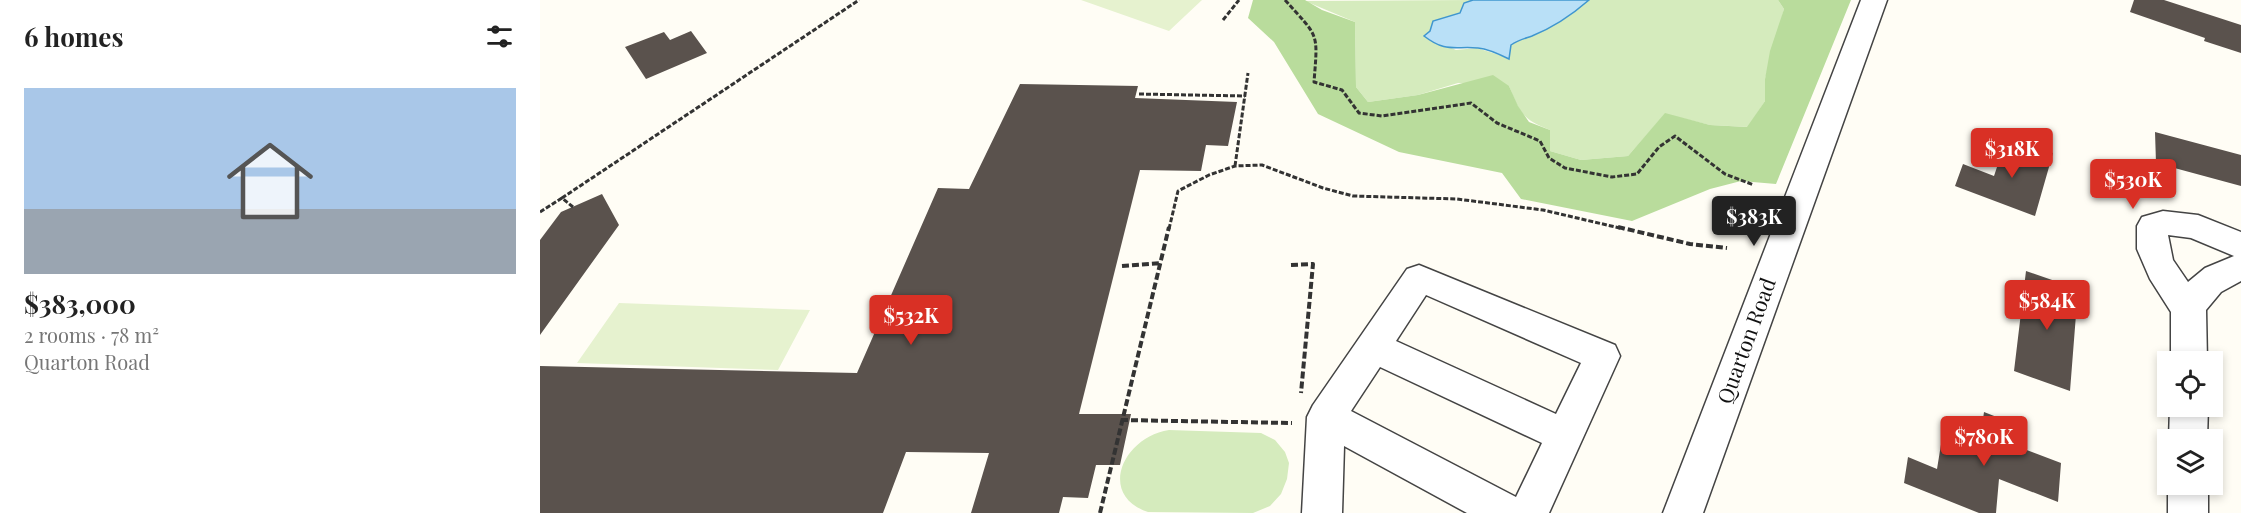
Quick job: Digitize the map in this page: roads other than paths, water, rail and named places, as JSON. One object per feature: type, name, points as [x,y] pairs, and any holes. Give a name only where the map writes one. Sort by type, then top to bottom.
[{"type":"street","name":"Quarton Road","points":[[1686,512],[1874,0]]},
{"type":"street","points":[[2188,309],[2154,258],[2151,240],[2153,226],[2162,222],[2180,224],[2241,246]]},
{"type":"street","points":[[2189,351],[2188,309],[2196,295],[2220,276],[2241,267]]},
{"type":"street","points":[[1308,414],[1373,346],[1419,278],[1602,356],[1529,513]]},
{"type":"street","points":[[1373,346],[1565,436]]},
{"type":"street","points":[[1308,414],[1322,513]]},
{"type":"street","points":[[1308,414],[1506,513]]},
{"type":"street","points":[[2188,495],[2188,513]]},
{"type":"water","points":[[1473,0],[1589,0],[1555,25],[1511,45],[1509,59],[1482,49],[1444,47],[1424,36],[1430,31],[1433,21],[1460,13],[1464,3]]}]
